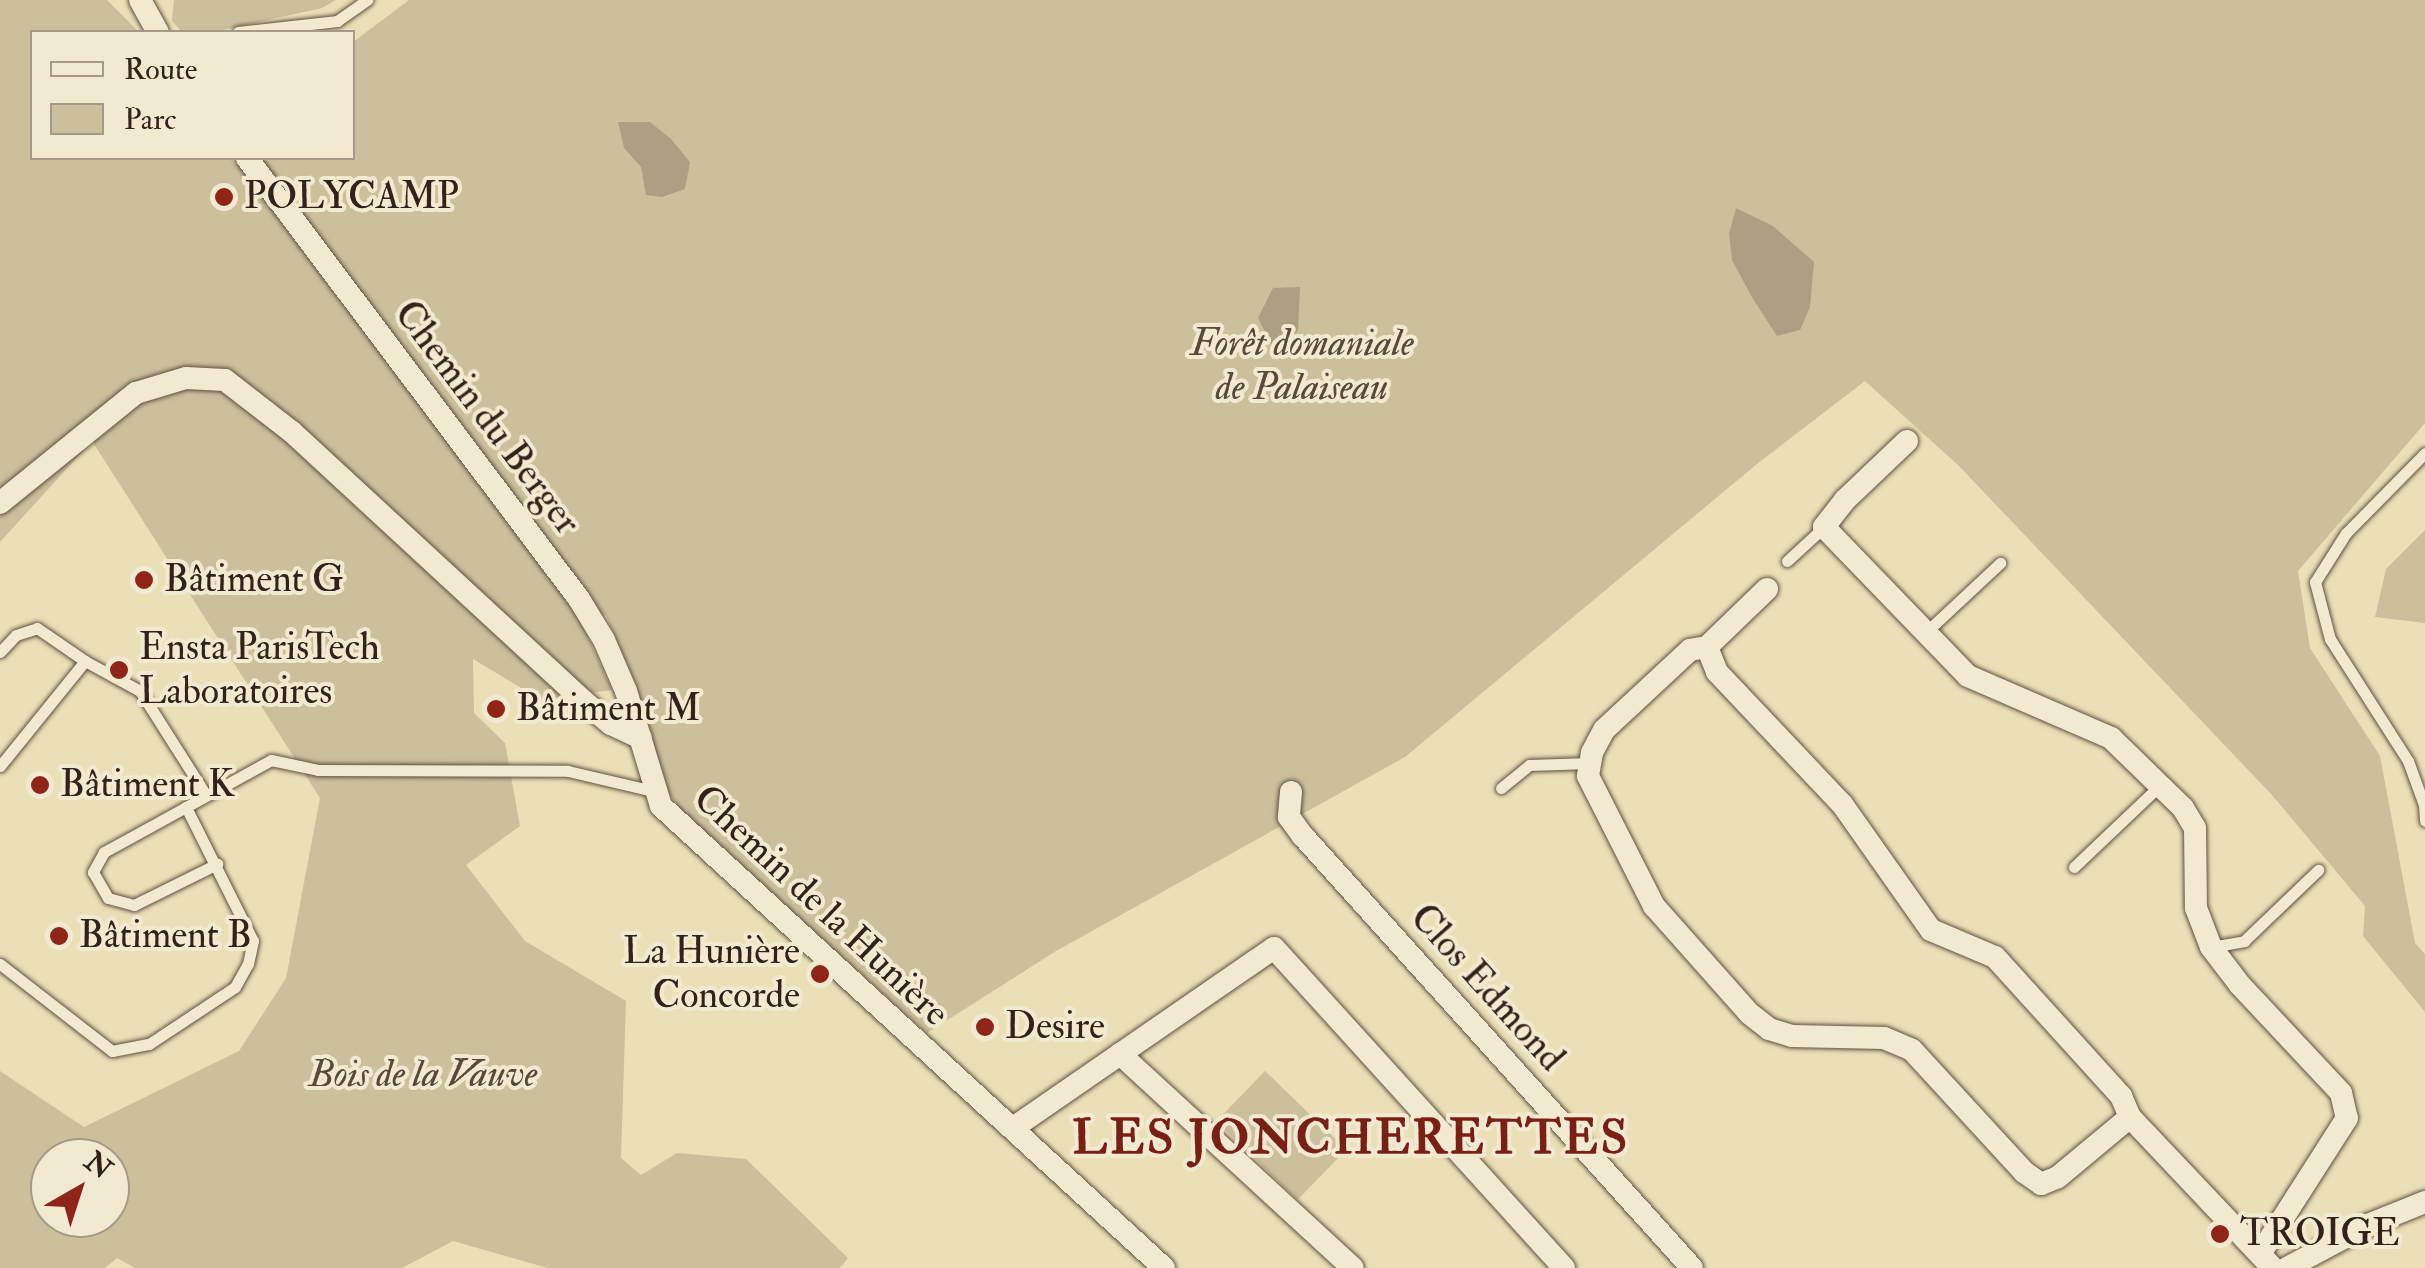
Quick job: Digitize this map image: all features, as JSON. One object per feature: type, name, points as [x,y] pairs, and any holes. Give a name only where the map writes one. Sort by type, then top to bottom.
[{"type":"street","points":[[140,0],[157,30]]},
{"type":"street","name":"Chemin du Berger","points":[[250,160],[579,599],[604,640],[642,738]]},
{"type":"street","points":[[0,503],[136,392],[186,378],[225,380],[292,432],[581,699],[611,724],[642,738]]},
{"type":"street","points":[[1706,647],[1717,672],[1842,804],[1931,930],[1995,957],[2121,1096],[2130,1118],[2266,1261],[2347,1118],[2342,1093],[2240,985],[2211,946],[2196,908],[2195,828],[2183,808],[2111,738],[1968,676],[1824,527],[1845,500],[1907,441]]},
{"type":"street","points":[[1767,589],[1706,647],[1690,650],[1608,736],[1590,763],[1588,776],[1654,906],[1750,1014],[1769,1028],[1792,1036],[1884,1038],[1912,1050],[2024,1172],[2041,1184],[2058,1178],[2130,1118]]},
{"type":"street","name":"Chemin de la Hunière","points":[[642,738],[653,790],[673,820],[1164,1268]]},
{"type":"street","name":"Clos Edmond","points":[[1291,792],[1289,817],[1303,836],[1692,1268]]},
{"type":"street","points":[[1012,1128],[1274,948],[1564,1268]]},
{"type":"street","points":[[1120,1054],[1353,1268]]},
{"type":"street","points":[[2287,1268],[2368,1225],[2425,1202]]},
{"type":"lane","points":[[256,30],[337,21],[367,0]]},
{"type":"lane","points":[[2425,453],[2346,533],[2315,582],[2330,640],[2408,761],[2424,804],[2425,821]]},
{"type":"lane","points":[[1787,562],[1824,527]]},
{"type":"lane","points":[[1926,633],[2000,563]]},
{"type":"lane","points":[[0,652],[16,635],[37,628],[84,661],[140,691],[206,795]]},
{"type":"lane","points":[[0,766],[84,661]]},
{"type":"lane","points":[[218,864],[134,905],[108,898],[94,872],[104,852],[271,760],[318,770],[568,771],[653,790]]},
{"type":"lane","points":[[1502,788],[1529,765],[1590,763]]},
{"type":"lane","points":[[2074,868],[2160,786]]},
{"type":"lane","points":[[0,964],[112,1051],[149,1044],[235,987],[248,964],[253,940],[186,807]]},
{"type":"lane","points":[[2211,946],[2244,941],[2318,870]]},
{"type":"green space","points":[[0,0],[107,0],[137,30],[30,30],[30,160],[233,160],[236,164],[241,160],[355,160],[355,40],[409,0],[2425,0],[2425,423],[2298,571],[2310,648],[2380,756],[2415,943],[2425,954],[2425,1012],[2363,936],[2365,906],[2272,795],[1958,465],[1865,381],[1757,464],[1405,757],[1056,951],[927,1033],[687,817],[663,786],[637,687],[606,615],[582,624],[612,690],[541,700],[473,659],[474,713],[505,743],[520,826],[466,865],[525,941],[626,1001],[621,1158],[641,1175],[677,1153],[746,1159],[848,1258],[840,1268],[548,1268],[453,1241],[402,1268],[135,1268],[117,1258],[105,1268],[0,1268],[0,1071],[84,1127],[239,1051],[286,978],[320,798],[92,441],[0,542]]},
{"type":"green space","points":[[174,0],[336,0],[322,8],[223,30],[180,30],[172,21]]},
{"type":"green space","points":[[2425,530],[2425,623],[2375,617],[2386,569]]},
{"type":"green space","points":[[1265,1071],[1346,1149],[1298,1200],[1216,1121]]},
{"type":"shaded area","points":[[618,122],[650,122],[671,139],[690,162],[685,189],[662,197],[646,195],[641,167],[624,148]]},
{"type":"shaded area","points":[[1736,208],[1773,226],[1814,262],[1810,307],[1800,330],[1777,336],[1732,260],[1729,234]]},
{"type":"shaded area","points":[[1300,287],[1298,330],[1277,356],[1258,318],[1273,288]]},
{"type":"place","name":"POLYCAMP","points":[[224,197]]},
{"type":"place","name":"Bâtiment G","points":[[144,580]]},
{"type":"place","name":"Ensta ParisTech Laboratoires","points":[[119,670]]},
{"type":"place","name":"Bâtiment M","points":[[496,709]]},
{"type":"place","name":"Bâtiment K","points":[[40,785]]},
{"type":"place","name":"Bâtiment B","points":[[59,936]]},
{"type":"place","name":"La Hunière Concorde","points":[[820,974]]},
{"type":"place","name":"Desire","points":[[985,1027]]},
{"type":"place","name":"TROIGE","points":[[2220,1234]]},
{"type":"district","name":"LES JONCHERETTES","points":[[1351,1139]]},
{"type":"park label","name":"Forêt domaniale de Palaiseau","points":[[1302,366]]},
{"type":"park label","name":"Bois de la Vauve","points":[[423,1075]]}]
